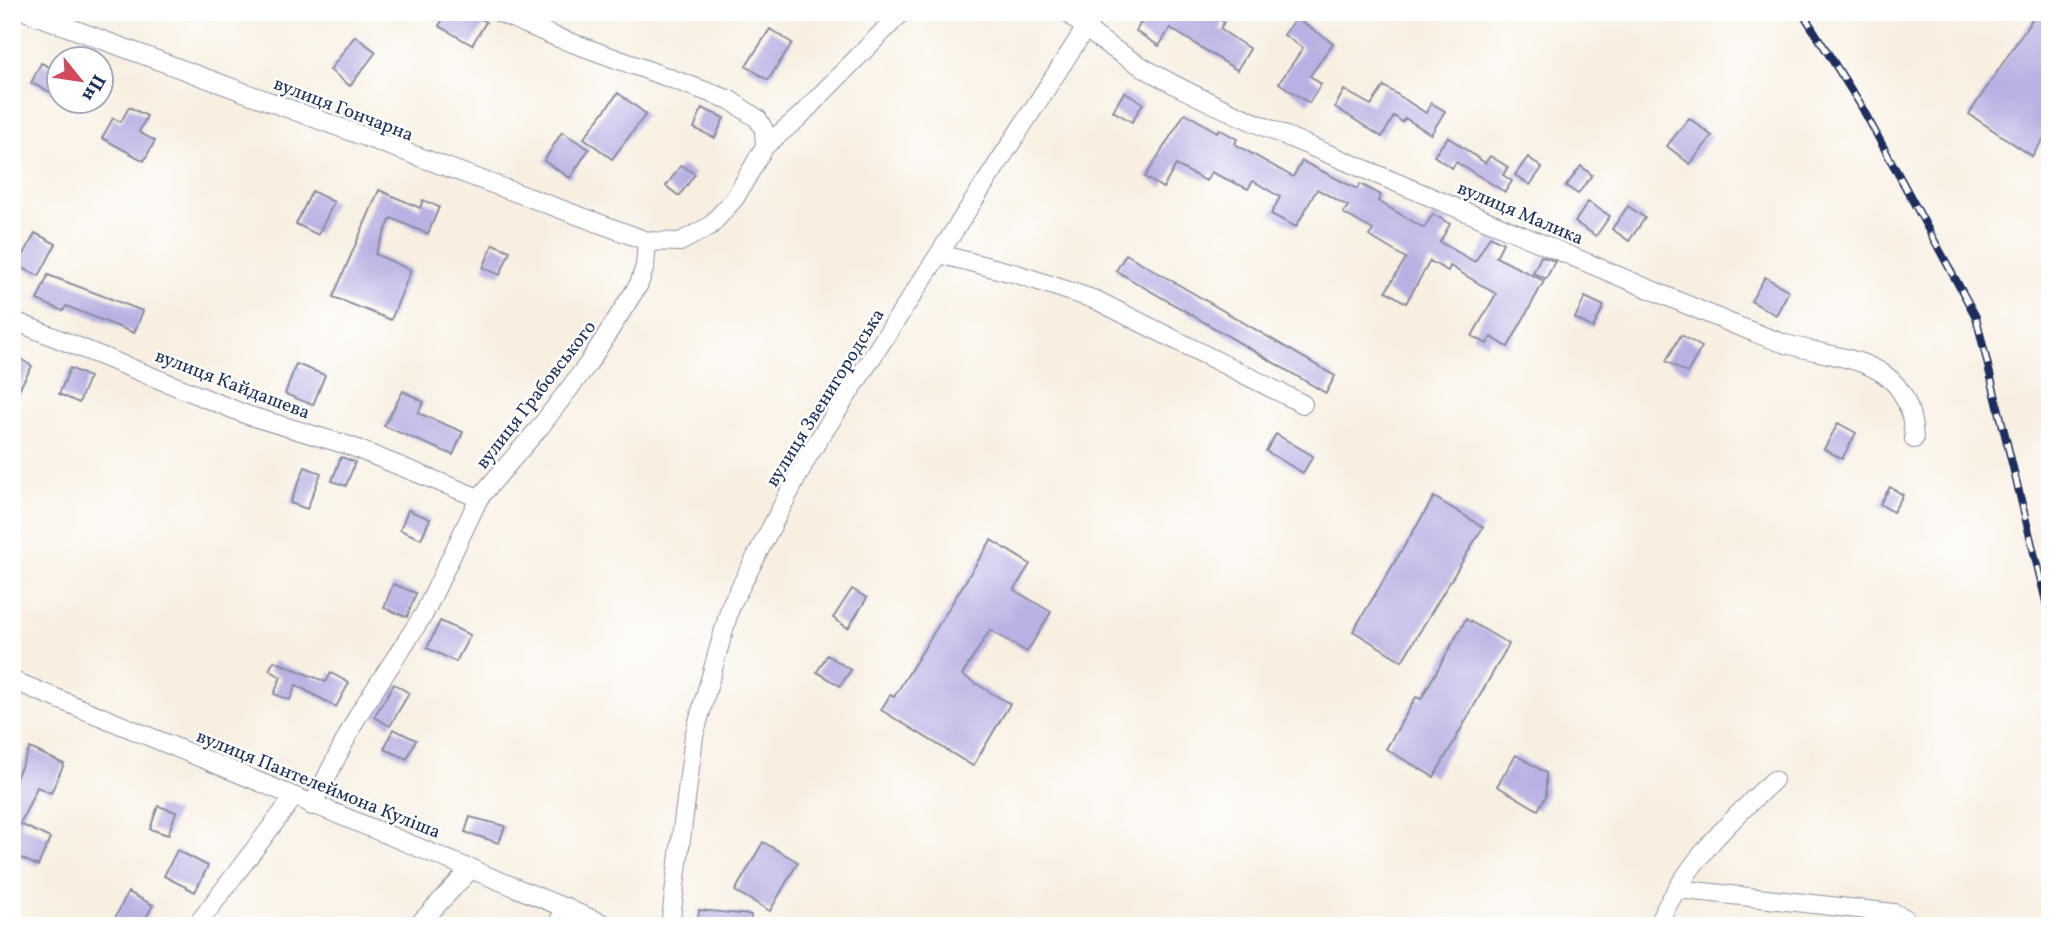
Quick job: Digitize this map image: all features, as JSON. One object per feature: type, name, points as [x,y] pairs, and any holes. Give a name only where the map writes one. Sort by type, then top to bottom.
[{"type":"street","name":"вулиця Гончарна","points":[[27,12],[647,241]]},
{"type":"street","points":[[498,12],[556,37],[730,100],[758,119],[764,130],[765,146]]},
{"type":"street","points":[[647,241],[680,242],[710,226],[735,198],[765,146],[797,119],[902,12]]},
{"type":"street","name":"вулиця Малика","points":[[1067,12],[1085,29],[1149,70],[1281,134],[1735,325],[1786,344],[1841,356],[1882,370],[1900,387],[1908,402],[1914,439]]},
{"type":"street","name":"вулиця Звенигородська","points":[[670,926],[694,736],[731,605],[808,456],[1096,12]]},
{"type":"street","name":"вулиця Грабовського","points":[[312,806],[358,715],[413,636],[478,498],[540,427],[609,334],[639,284],[645,266],[647,241]]},
{"type":"street","points":[[939,254],[1017,274],[1096,300],[1303,404]]},
{"type":"street","name":"вулиця Кайдашева","points":[[12,320],[268,423],[350,446],[478,498]]},
{"type":"street","name":"вулиця Пантелеймона Куліша","points":[[12,680],[312,806],[472,868],[609,926]]},
{"type":"street","points":[[1657,926],[1677,889],[1720,830],[1774,780]]},
{"type":"street","points":[[196,926],[294,797]]},
{"type":"street","points":[[417,926],[472,868]]},
{"type":"street","points":[[1677,889],[1894,913],[1905,918],[1909,926]]},
{"type":"street","points":[[556,926],[567,907]]},
{"type":"building","points":[[447,12],[469,12],[486,22],[472,45],[439,26]]},
{"type":"building","points":[[1147,12],[1209,12],[1224,22],[1220,29],[1250,49],[1237,70],[1170,28],[1159,46],[1136,31]]},
{"type":"building","points":[[2037,12],[2050,12],[2050,129],[2032,156],[1969,114]]},
{"type":"building","points":[[1296,18],[1333,43],[1310,76],[1321,84],[1309,103],[1279,83],[1303,48],[1284,35]]},
{"type":"building","points":[[770,29],[792,43],[768,80],[746,66]]},
{"type":"building","points":[[355,36],[376,52],[350,86],[330,70]]},
{"type":"building","points":[[41,63],[46,65],[46,90],[31,83]]},
{"type":"building","points":[[1384,86],[1426,113],[1431,103],[1445,111],[1431,134],[1405,118],[1402,122],[1394,116],[1382,137],[1335,107],[1344,90],[1371,105]]},
{"type":"building","points":[[1124,92],[1143,103],[1132,122],[1113,111]]},
{"type":"building","points":[[618,93],[646,114],[612,159],[584,138]]},
{"type":"building","points":[[129,107],[147,116],[139,132],[155,141],[144,161],[102,138],[113,118],[121,122]]},
{"type":"building","points":[[702,108],[724,118],[715,138],[694,128]]},
{"type":"building","points":[[1185,113],[1217,132],[1219,129],[1237,139],[1235,144],[1293,177],[1302,161],[1357,189],[1360,184],[1381,195],[1378,201],[1424,228],[1433,214],[1450,224],[1440,242],[1475,262],[1490,236],[1503,243],[1496,257],[1544,281],[1508,347],[1491,337],[1487,344],[1472,336],[1496,294],[1450,266],[1448,271],[1430,261],[1406,303],[1386,291],[1406,258],[1369,236],[1373,230],[1343,213],[1348,206],[1317,189],[1296,227],[1271,214],[1280,197],[1253,181],[1248,189],[1211,172],[1206,181],[1176,165],[1163,188],[1145,177]]},
{"type":"building","points":[[1689,118],[1712,136],[1690,164],[1667,146]]},
{"type":"building","points":[[562,132],[589,149],[570,178],[544,161]]},
{"type":"building","points":[[1448,137],[1485,163],[1490,156],[1508,167],[1503,175],[1512,181],[1505,192],[1456,162],[1452,168],[1434,156]]},
{"type":"building","points":[[1528,157],[1542,168],[1530,185],[1515,175]]},
{"type":"building","points":[[681,165],[695,174],[679,196],[666,186]]},
{"type":"building","points":[[1581,166],[1592,175],[1578,194],[1566,186]]},
{"type":"building","points":[[379,190],[420,208],[423,200],[439,207],[428,234],[391,218],[375,254],[411,270],[391,320],[333,297]]},
{"type":"building","points":[[312,191],[334,202],[318,235],[296,224]]},
{"type":"building","points":[[1588,202],[1610,216],[1596,236],[1575,222]]},
{"type":"building","points":[[1628,206],[1645,218],[1629,241],[1612,229]]},
{"type":"building","points":[[35,233],[56,244],[39,276],[18,266]]},
{"type":"building","points":[[493,244],[510,251],[500,275],[483,268]]},
{"type":"building","points":[[1126,254],[1335,376],[1326,393],[1116,271]]},
{"type":"building","points":[[1541,256],[1555,261],[1546,279],[1533,273]]},
{"type":"building","points":[[48,275],[143,311],[134,333],[66,306],[63,311],[37,300]]},
{"type":"building","points":[[1765,277],[1789,291],[1776,315],[1751,301]]},
{"type":"building","points":[[1585,297],[1604,306],[1593,328],[1575,318]]},
{"type":"building","points":[[1681,335],[1702,347],[1687,373],[1666,361]]},
{"type":"building","points":[[17,357],[32,366],[12,402],[12,366]]},
{"type":"building","points":[[296,364],[325,375],[313,405],[285,394]]},
{"type":"building","points":[[70,368],[89,377],[79,403],[59,394]]},
{"type":"building","points":[[403,391],[424,402],[418,413],[463,432],[453,455],[384,426]]},
{"type":"building","points":[[1838,423],[1856,433],[1842,459],[1824,449]]},
{"type":"building","points":[[1276,434],[1313,456],[1303,473],[1266,451]]},
{"type":"building","points":[[341,457],[355,462],[346,486],[332,481]]},
{"type":"building","points":[[305,467],[321,473],[307,509],[290,503]]},
{"type":"building","points":[[1890,487],[1903,495],[1893,512],[1880,504]]},
{"type":"building","points":[[1434,497],[1483,527],[1402,661],[1353,631]]},
{"type":"building","points":[[408,510],[430,519],[421,539],[400,530]]},
{"type":"building","points":[[991,540],[1030,564],[1014,590],[1051,612],[1027,652],[990,630],[962,675],[1010,704],[973,766],[881,710],[890,695],[894,697]]},
{"type":"building","points":[[393,584],[416,593],[407,617],[384,608]]},
{"type":"building","points":[[852,589],[867,598],[848,628],[833,618]]},
{"type":"building","points":[[1466,619],[1509,644],[1434,777],[1386,749],[1416,697],[1421,699]]},
{"type":"building","points":[[440,621],[470,635],[456,662],[427,648]]},
{"type":"building","points":[[827,655],[851,670],[840,686],[817,672]]},
{"type":"building","points":[[274,661],[326,682],[331,673],[349,683],[336,707],[296,685],[290,700],[274,694],[281,677],[269,670]]},
{"type":"building","points":[[394,684],[409,693],[390,726],[374,717]]},
{"type":"building","points":[[393,729],[416,740],[407,759],[384,749]]},
{"type":"building","points":[[30,748],[64,764],[51,793],[37,787],[20,824],[50,838],[38,866],[12,854],[12,786]]},
{"type":"building","points":[[1516,755],[1546,773],[1546,796],[1538,810],[1497,786]]},
{"type":"building","points":[[158,806],[176,812],[168,835],[150,829]]},
{"type":"building","points":[[470,817],[505,826],[499,843],[465,832]]},
{"type":"building","points":[[763,842],[798,862],[770,911],[735,891]]},
{"type":"building","points":[[177,850],[208,866],[195,892],[164,876]]},
{"type":"building","points":[[128,892],[153,905],[142,926],[111,926]]},
{"type":"building","points":[[699,910],[751,915],[750,926],[697,926]]},
{"type":"railway","points":[[1802,12],[1860,104],[1976,317],[2050,618]]}]
